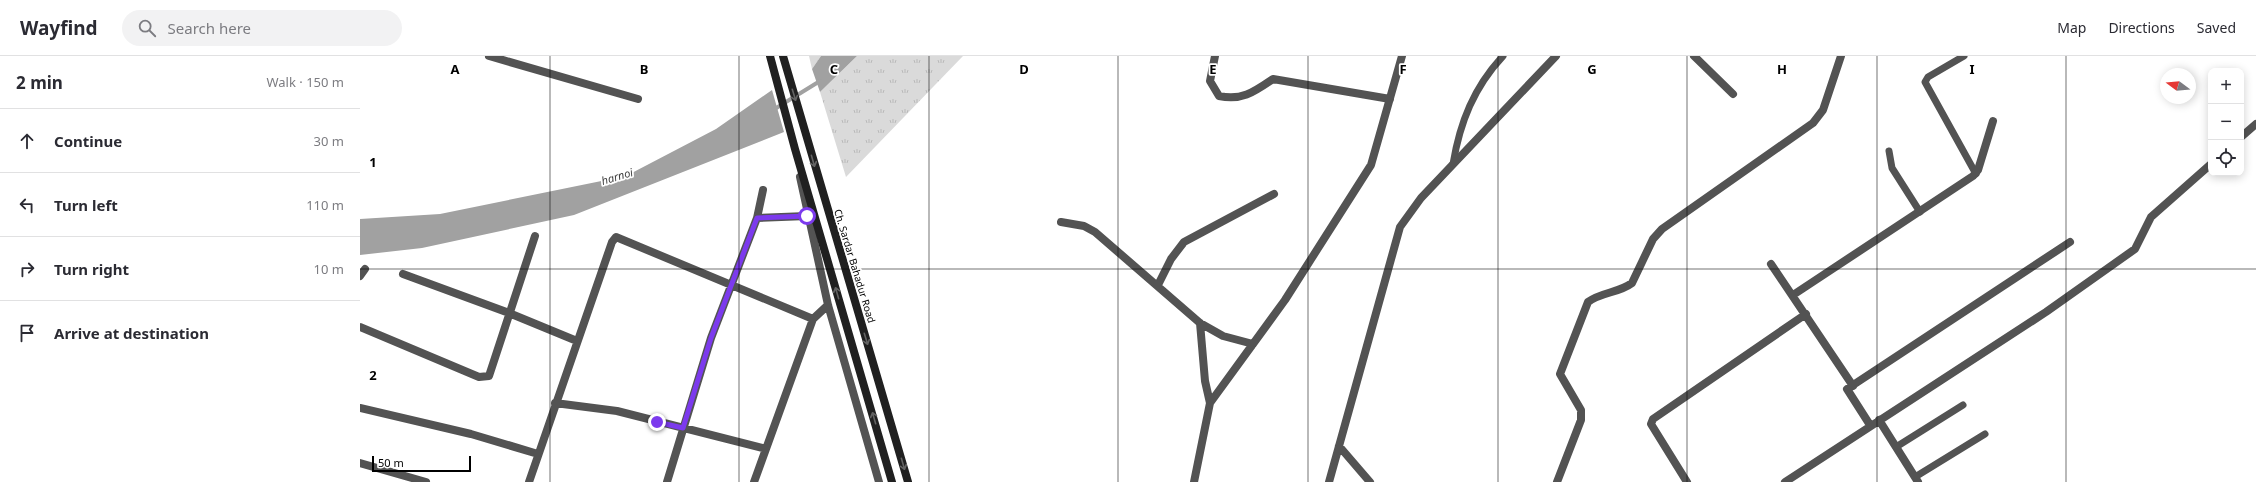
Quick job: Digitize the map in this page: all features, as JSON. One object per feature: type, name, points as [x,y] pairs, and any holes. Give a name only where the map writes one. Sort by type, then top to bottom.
[{"type":"main road","points":[[770,56],[795,149],[892,482]]},
{"type":"main road","name":"Ch. Sardar Bahadur Road","points":[[783,56],[908,482]]},
{"type":"street","points":[[489,56],[638,99]]},
{"type":"street","points":[[1215,56],[1210,81],[1219,96],[1234,99],[1257,91],[1273,79],[1390,99]]},
{"type":"street","points":[[1194,482],[1210,403],[1285,300],[1371,165],[1402,56]]},
{"type":"street","points":[[1329,482],[1400,227],[1421,198],[1556,56]]},
{"type":"street","points":[[1694,56],[1733,94]]},
{"type":"street","points":[[1557,482],[1580,420],[1581,410],[1576,399],[1563,381],[1560,374],[1588,302],[1595,297],[1626,288],[1632,283],[1653,239],[1662,229],[1813,123],[1823,110],[1840,56]]},
{"type":"street","points":[[1793,295],[1976,174],[1993,121]]},
{"type":"street","points":[[2244,135],[2256,124]]},
{"type":"street","points":[[795,149],[807,216],[828,305],[879,482]]},
{"type":"street","points":[[1785,482],[2046,312],[2135,249],[2151,217],[2208,167]]},
{"type":"street","points":[[667,482],[711,338],[757,218],[763,190]]},
{"type":"street","points":[[1158,286],[1171,260],[1184,242],[1274,194]]},
{"type":"street","points":[[757,218],[807,216]]},
{"type":"street","points":[[1061,222],[1084,226],[1095,232],[1200,323],[1223,336],[1253,344]]},
{"type":"street","points":[[360,327],[485,378],[488,376],[490,371],[508,313],[535,236]]},
{"type":"street","points":[[529,482],[555,403],[612,242],[616,237],[813,319]]},
{"type":"street","points":[[1870,426],[1848,393],[1847,389],[2070,242]]},
{"type":"street","points":[[1770,264],[1806,314],[1853,386]]},
{"type":"street","points":[[360,276],[365,268]]},
{"type":"street","points":[[403,274],[508,313],[577,341]]},
{"type":"street","points":[[754,482],[813,319],[828,305]]},
{"type":"street","points":[[1688,482],[1651,424],[1653,419],[1806,314]]},
{"type":"street","points":[[1200,323],[1205,382],[1210,403]]},
{"type":"street","points":[[555,403],[617,411],[766,449]]},
{"type":"street","points":[[360,408],[470,434],[538,454]]},
{"type":"street","points":[[1879,420],[1917,480]]},
{"type":"street","points":[[1339,446],[1370,482]]},
{"type":"street","points":[[360,463],[426,482]]},
{"type":"lane","points":[[1453,164],[1457,138],[1475,93],[1504,56]]},
{"type":"lane","points":[[1964,56],[1928,77],[1925,82],[1976,174]]},
{"type":"lane","points":[[1889,151],[1892,168],[1920,212]]},
{"type":"lane","points":[[1896,447],[1963,405]]},
{"type":"lane","points":[[1917,480],[1985,434]]},
{"type":"green space","points":[[809,56],[821,56],[812,69]]},
{"type":"green space","points":[[857,56],[963,56],[846,177],[820,92]]},
{"type":"shaded area","points":[[821,56],[857,56],[820,92],[812,69]]},
{"type":"shaded area","points":[[772,90],[784,132],[574,215],[422,248],[360,255],[360,219],[440,214],[626,176],[716,129]]},
{"type":"waterway","name":"harnoi","points":[[773,110],[820,81]]},
{"type":"route","points":[[657,422],[683,428],[711,338],[757,218],[807,216]]}]
